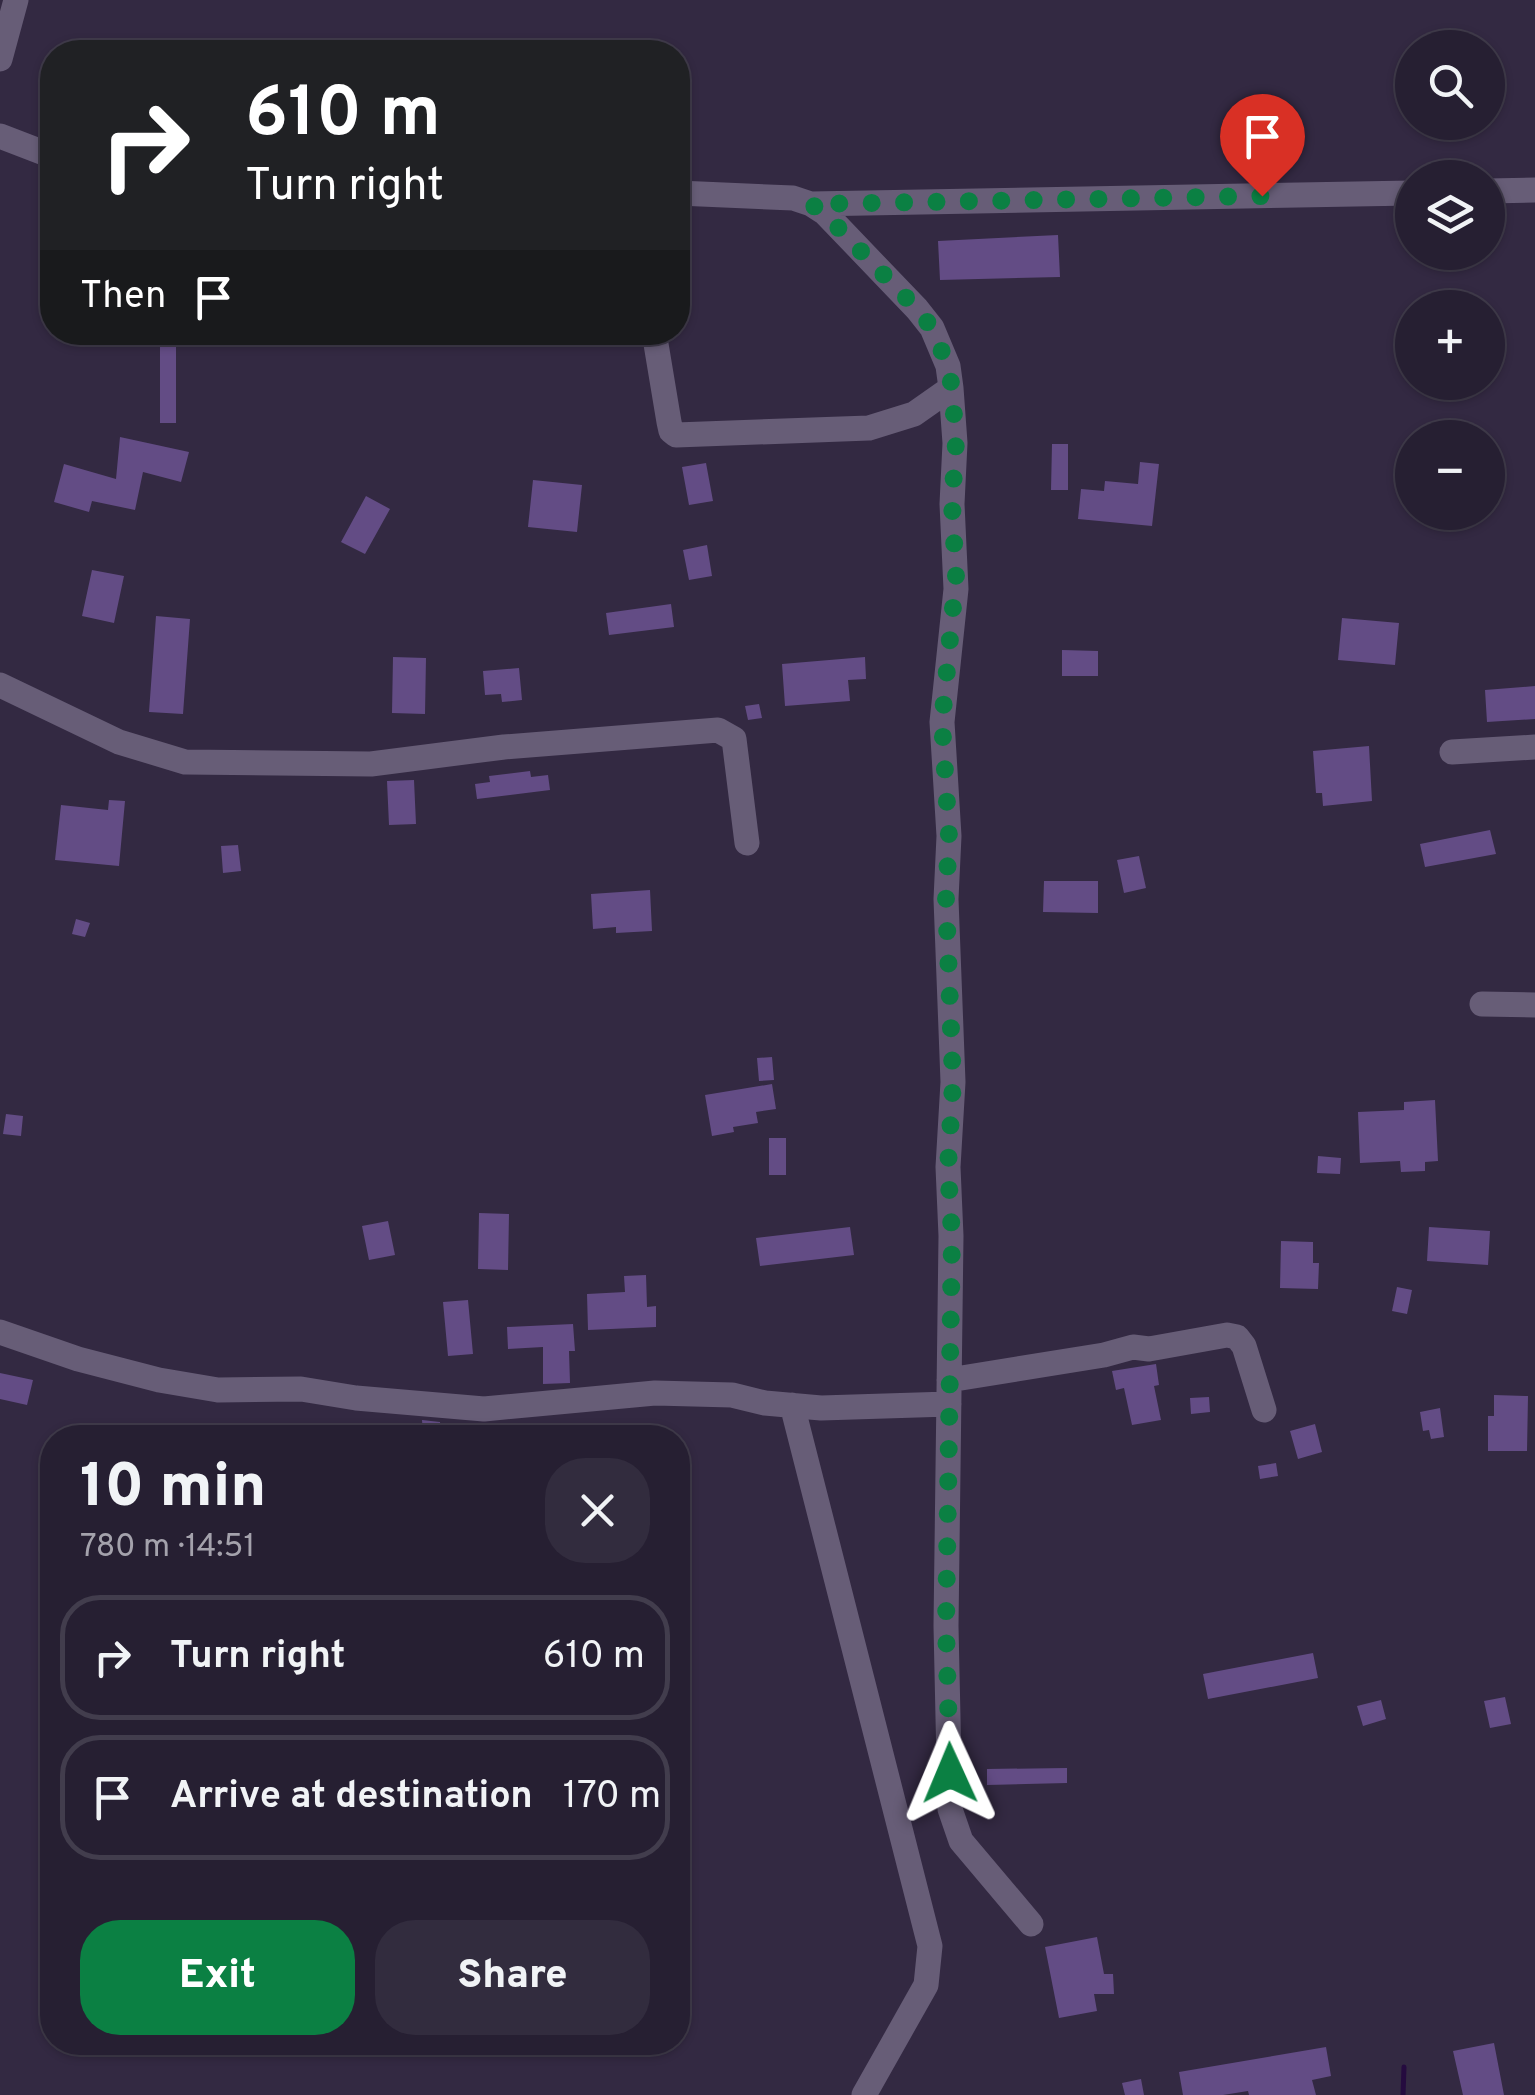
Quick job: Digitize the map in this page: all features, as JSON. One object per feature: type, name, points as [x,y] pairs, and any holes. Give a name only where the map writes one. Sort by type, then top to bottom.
[{"type":"street","points":[[0,59],[16,0]]},
{"type":"street","points":[[0,136],[40,151]]},
{"type":"street","points":[[1505,191],[1535,190]]},
{"type":"street","points":[[690,193],[778,197],[811,204],[1395,192]]},
{"type":"street","points":[[811,204],[917,309],[941,347],[952,388],[956,576],[942,722],[949,836],[946,899],[953,1082],[948,1167],[952,1236],[946,1626],[950,1810],[962,1841],[1031,1924]]},
{"type":"street","points":[[656,345],[668,422],[670,431],[676,435],[869,428],[914,414],[952,388]]},
{"type":"street","points":[[0,685],[119,742],[185,762],[371,764],[504,747],[718,730],[734,739],[747,844]]},
{"type":"street","points":[[1452,752],[1535,747]]},
{"type":"street","points":[[1482,1004],[1535,1006]]},
{"type":"street","points":[[0,1332],[78,1359],[218,1390],[301,1389],[484,1409],[655,1393],[732,1396],[822,1408],[949,1392],[1133,1346],[1150,1349],[1227,1335],[1237,1336],[1244,1346],[1264,1410]]},
{"type":"street","points":[[792,1405],[930,1946],[926,1984],[864,2095]]},
{"type":"building","points":[[1058,235],[1060,277],[940,280],[938,241]]},
{"type":"building","points":[[160,347],[176,347],[176,423],[160,423]]},
{"type":"building","points":[[120,437],[189,452],[181,482],[143,472],[135,510],[92,501],[89,512],[54,502],[64,464],[116,479]]},
{"type":"building","points":[[1052,444],[1068,444],[1068,490],[1051,490]]},
{"type":"building","points":[[1140,462],[1159,464],[1152,526],[1078,519],[1081,489],[1104,491],[1105,481],[1138,484]]},
{"type":"building","points":[[706,463],[713,501],[689,505],[682,467]]},
{"type":"building","points":[[533,480],[582,485],[577,532],[528,527]]},
{"type":"building","points":[[366,496],[390,509],[365,554],[341,542]]},
{"type":"building","points":[[707,545],[712,576],[689,580],[683,550]]},
{"type":"building","points":[[92,570],[124,576],[114,623],[82,616]]},
{"type":"building","points":[[671,604],[674,627],[609,635],[606,613]]},
{"type":"building","points":[[156,616],[190,619],[183,714],[149,712]]},
{"type":"building","points":[[1342,618],[1399,623],[1395,665],[1338,660]]},
{"type":"building","points":[[1062,650],[1098,651],[1098,676],[1062,676]]},
{"type":"building","points":[[393,657],[426,658],[425,714],[392,713]]},
{"type":"building","points":[[865,657],[866,679],[848,680],[850,701],[785,706],[782,664]]},
{"type":"building","points":[[519,668],[522,700],[502,702],[501,694],[485,695],[483,671]]},
{"type":"building","points":[[1535,686],[1535,719],[1487,722],[1485,690]]},
{"type":"building","points":[[759,704],[762,718],[748,720],[745,706]]},
{"type":"building","points":[[1369,746],[1372,801],[1323,806],[1322,793],[1316,793],[1313,751]]},
{"type":"building","points":[[530,771],[531,777],[548,775],[550,790],[477,799],[475,784],[490,782],[489,776]]},
{"type":"building","points":[[414,780],[416,824],[389,825],[387,781]]},
{"type":"building","points":[[109,800],[125,801],[119,866],[55,860],[61,805],[108,810]]},
{"type":"building","points":[[1490,830],[1496,854],[1425,867],[1420,844]]},
{"type":"building","points":[[238,845],[241,871],[223,873],[221,846]]},
{"type":"building","points":[[1139,856],[1146,888],[1124,893],[1117,860]]},
{"type":"building","points":[[1044,881],[1098,881],[1098,913],[1043,912]]},
{"type":"building","points":[[650,890],[652,931],[616,933],[616,927],[593,929],[591,894]]},
{"type":"building","points":[[76,919],[90,923],[85,937],[72,934]]},
{"type":"building","points":[[772,1057],[774,1080],[759,1081],[757,1058]]},
{"type":"building","points":[[772,1084],[776,1109],[756,1112],[758,1123],[712,1136],[705,1095]]},
{"type":"building","points":[[1435,1100],[1438,1161],[1425,1162],[1425,1171],[1401,1172],[1400,1161],[1360,1163],[1358,1112],[1404,1110],[1404,1102]]},
{"type":"building","points":[[6,1114],[23,1116],[21,1136],[3,1134]]},
{"type":"building","points":[[769,1138],[786,1138],[786,1175],[769,1175]]},
{"type":"building","points":[[1318,1156],[1341,1158],[1340,1174],[1317,1173]]},
{"type":"building","points":[[479,1213],[509,1214],[508,1270],[478,1269]]},
{"type":"building","points":[[388,1221],[395,1255],[369,1260],[362,1226]]},
{"type":"building","points":[[850,1227],[854,1255],[760,1266],[756,1238]]},
{"type":"building","points":[[1429,1227],[1490,1231],[1488,1265],[1427,1261]]},
{"type":"building","points":[[1281,1241],[1313,1242],[1313,1263],[1319,1263],[1318,1289],[1280,1288]]},
{"type":"building","points":[[646,1275],[647,1307],[656,1306],[656,1327],[588,1330],[587,1294],[625,1292],[624,1276]]},
{"type":"building","points":[[1397,1287],[1412,1290],[1407,1314],[1392,1311]]},
{"type":"building","points":[[468,1300],[473,1354],[448,1356],[443,1302]]},
{"type":"building","points":[[573,1324],[575,1351],[569,1351],[570,1383],[543,1384],[543,1347],[508,1349],[507,1327]]},
{"type":"building","points":[[1156,1364],[1159,1385],[1154,1386],[1161,1420],[1132,1425],[1124,1388],[1116,1390],[1112,1371]]},
{"type":"building","points":[[0,1373],[33,1380],[27,1405],[0,1399]]},
{"type":"building","points":[[1494,1395],[1528,1396],[1527,1451],[1488,1451],[1488,1416],[1494,1416]]},
{"type":"building","points":[[1209,1397],[1210,1412],[1191,1414],[1190,1398]]},
{"type":"building","points":[[1440,1408],[1444,1437],[1431,1439],[1429,1430],[1423,1431],[1420,1412]]},
{"type":"building","points":[[422,1420],[440,1425],[422,1425]]},
{"type":"building","points":[[1315,1424],[1322,1452],[1298,1459],[1290,1431]]},
{"type":"building","points":[[1276,1463],[1278,1476],[1260,1479],[1258,1466]]},
{"type":"building","points":[[1313,1653],[1318,1678],[1208,1699],[1203,1674]]},
{"type":"building","points":[[1505,1697],[1511,1724],[1490,1728],[1484,1701]]},
{"type":"building","points":[[1381,1700],[1386,1719],[1363,1726],[1357,1706]]},
{"type":"building","points":[[1067,1768],[1067,1783],[987,1785],[987,1769]]},
{"type":"building","points":[[1097,1937],[1104,1974],[1113,1974],[1114,1994],[1094,1994],[1097,2011],[1059,2018],[1045,1947]]},
{"type":"building","points":[[1494,2043],[1504,2095],[1463,2095],[1453,2051]]},
{"type":"building","points":[[1326,2047],[1331,2076],[1312,2080],[1316,2095],[1249,2095],[1248,2091],[1183,2095],[1179,2072]]},
{"type":"building","points":[[1141,2079],[1144,2095],[1125,2095],[1122,2083]]},
{"type":"waterway","points":[[1403,2095],[1404,2067]]},
{"type":"route","points":[[950,1773],[946,1626],[952,1236],[948,1167],[953,1082],[946,899],[949,836],[942,713],[956,576],[952,388],[948,366],[932,328],[824,213],[811,204],[1262,196]]}]
